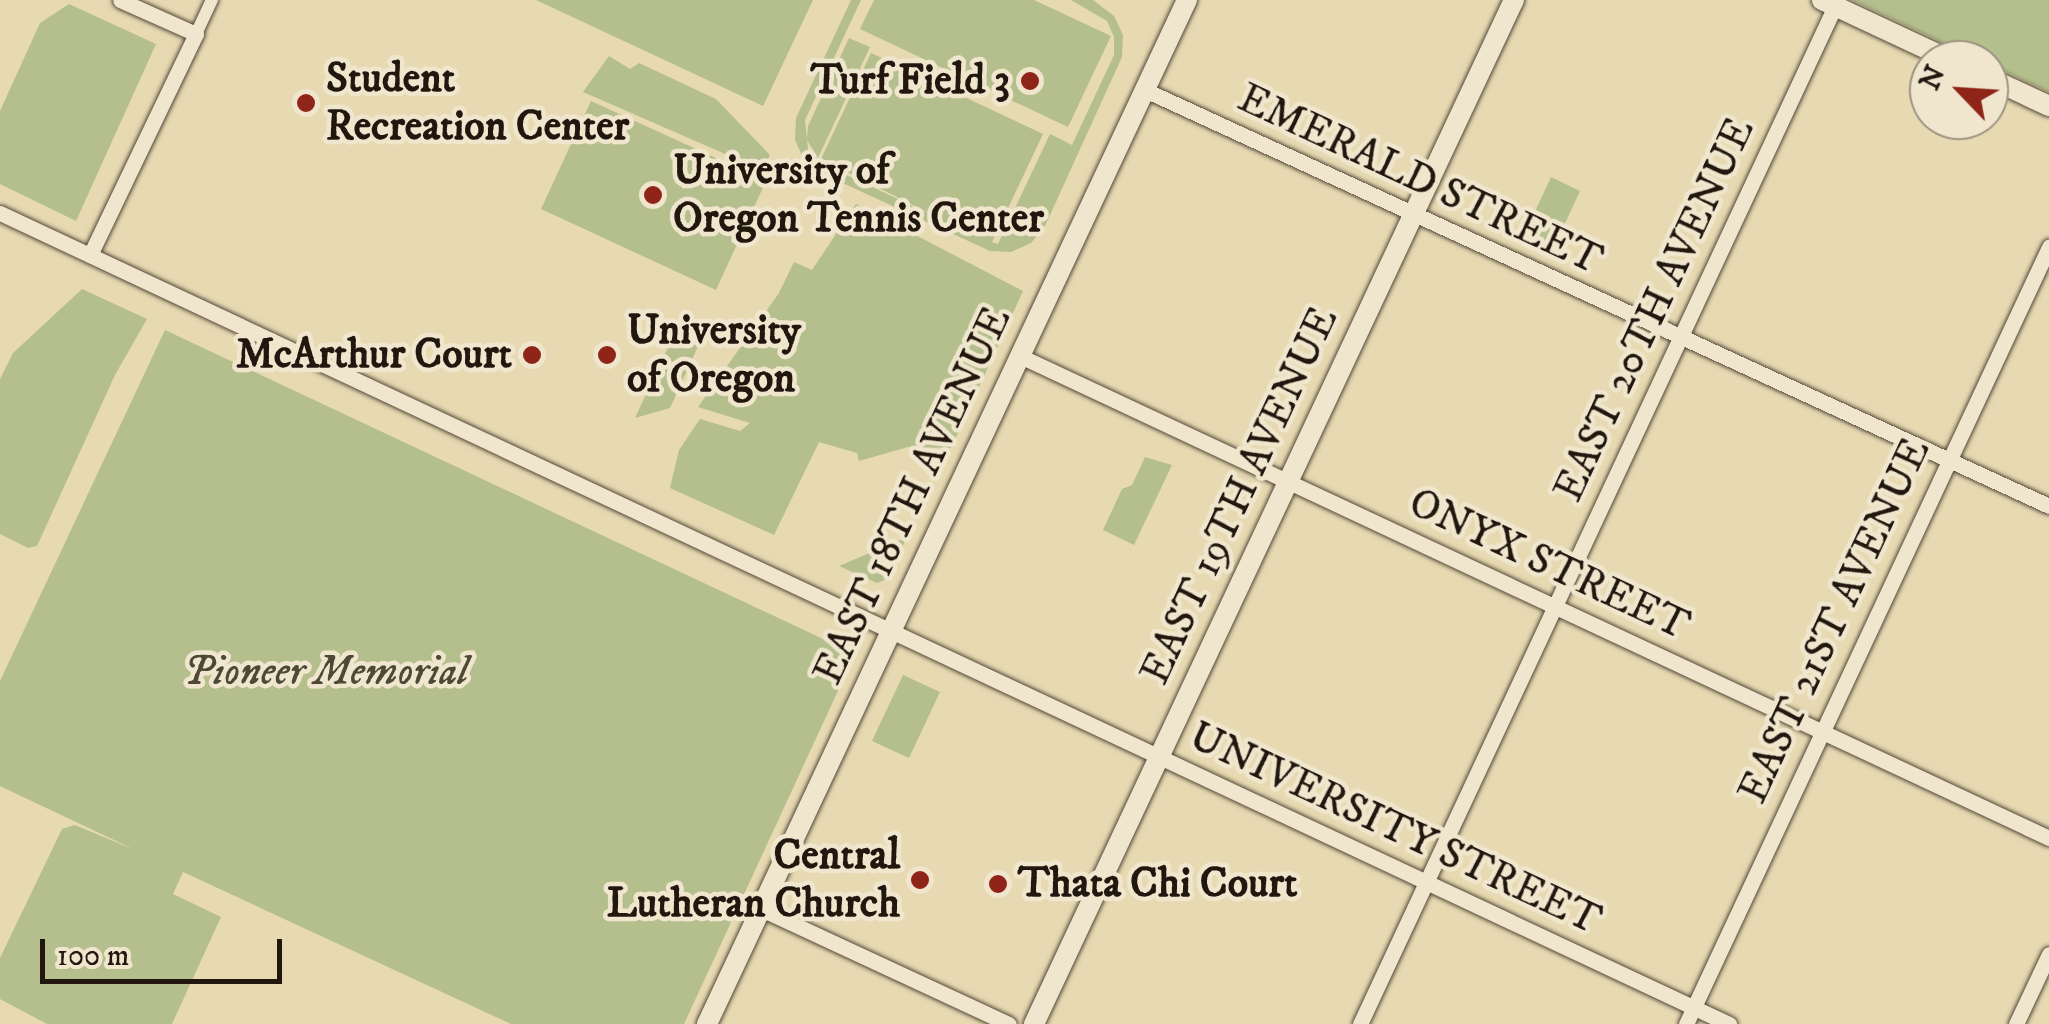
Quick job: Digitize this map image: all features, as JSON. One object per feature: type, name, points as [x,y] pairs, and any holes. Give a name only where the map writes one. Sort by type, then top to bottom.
[{"type":"street","points":[[120,0],[196,34]]},
{"type":"street","points":[[90,254],[212,0]]},
{"type":"street","name":"EAST 18TH AVENUE","points":[[707,1024],[1187,0]]},
{"type":"street","name":"EAST 19TH AVENUE","points":[[1034,1024],[1514,0]]},
{"type":"street","points":[[1829,3],[1909,41]]},
{"type":"street","name":"EAST 20TH AVENUE","points":[[1360,1024],[1680,340],[1829,3]]},
{"type":"street","points":[[2009,87],[2049,106]]},
{"type":"street","name":"EMERALD STREET","points":[[1145,90],[1680,340],[2049,506]]},
{"type":"street","name":"UNIVERSITY STREET","points":[[0,213],[1729,1024]]},
{"type":"street","name":"EAST 21ST AVENUE","points":[[1686,1024],[2049,248]]},
{"type":"street","name":"ONYX STREET","points":[[1020,356],[2049,838]]},
{"type":"street","points":[[762,909],[1009,1024]]},
{"type":"street","points":[[2016,1024],[2049,954]]},
{"type":"green space","points":[[536,0],[813,0],[763,106]]},
{"type":"green space","points":[[851,0],[861,0],[805,120],[808,149],[825,165],[941,219],[821,159],[871,53],[1043,134],[992,242],[998,244],[1050,134],[1072,145],[1114,55],[1114,37],[1107,21],[1071,0],[1093,0],[1114,16],[1123,35],[1122,57],[1045,226],[1031,243],[1011,252],[990,251],[821,173],[804,160],[795,140],[796,118]]},
{"type":"green space","name":"Turf Field 3","points":[[874,0],[1034,0],[1111,36],[1068,127],[860,29]]},
{"type":"green space","points":[[1852,0],[2049,0],[2049,92],[2009,73],[2009,40],[1937,40]]},
{"type":"green space","points":[[69,4],[156,44],[76,221],[0,184],[0,111],[40,23]]},
{"type":"green space","points":[[849,38],[870,47],[818,158],[807,140],[808,126]]},
{"type":"green space","points":[[609,56],[630,69],[639,63],[716,99],[770,155],[762,170],[583,92]]},
{"type":"green space","name":"University of Oregon Tennis Center","points":[[591,101],[766,181],[716,290],[541,209]]},
{"type":"green space","points":[[1551,177],[1580,191],[1554,247],[1525,233]]},
{"type":"green space","points":[[856,204],[1023,291],[951,448],[908,447],[859,461],[857,453],[819,442],[774,535],[670,488],[679,450],[700,419],[740,431],[750,423],[698,407],[779,293],[794,262],[812,270]]},
{"type":"green space","points":[[82,289],[147,319],[115,375],[37,546],[28,548],[0,534],[0,379],[13,353]]},
{"type":"green space","points":[[707,326],[670,408],[635,418],[677,328]]},
{"type":"green space","name":"Pioneer Memorial","points":[[165,330],[855,654],[684,1024],[511,1024],[183,872],[173,894],[221,917],[172,1024],[47,1024],[0,999],[0,958],[62,829],[75,825],[135,850],[0,786],[0,681]]},
{"type":"green space","points":[[1145,457],[1172,465],[1134,545],[1103,530],[1122,489],[1132,485]]},
{"type":"green space","points":[[907,537],[887,579],[877,583],[839,566]]},
{"type":"green space","points":[[903,675],[940,692],[909,758],[872,741]]},
{"type":"place","name":"Turf Field 3","points":[[1030,81]]},
{"type":"place","name":"Student Recreation Center","points":[[306,103]]},
{"type":"place","name":"University of Oregon Tennis Center","points":[[653,195]]},
{"type":"place","name":"McArthur Court","points":[[532,355]]},
{"type":"place","name":"University of Oregon","points":[[607,355]]},
{"type":"place","name":"Central Lutheran Church","points":[[920,880]]},
{"type":"place","name":"Thata Chi Court","points":[[998,884]]}]
